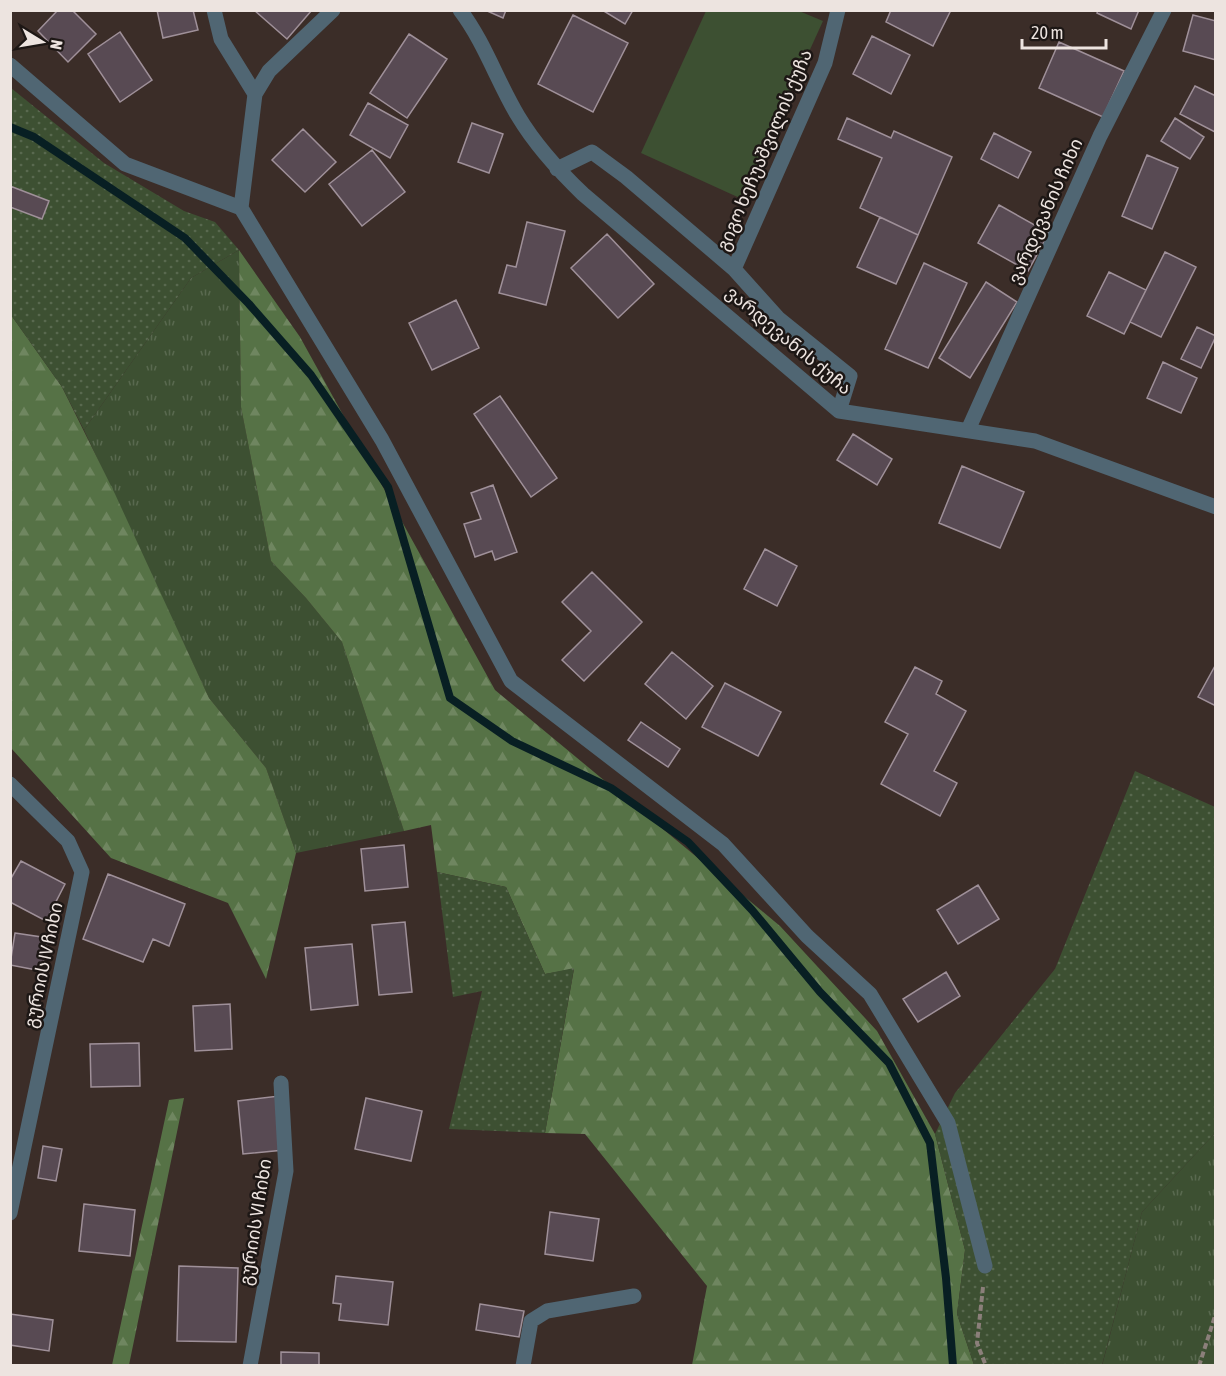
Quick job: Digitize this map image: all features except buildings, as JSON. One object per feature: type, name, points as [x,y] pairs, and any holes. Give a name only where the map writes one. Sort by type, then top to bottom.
[{"type":"street","points":[[214,10],[221,39],[255,94]]},
{"type":"street","points":[[241,208],[255,94],[269,71],[333,10]]},
{"type":"street","name":"ვარდევანის ქუჩა","points":[[460,10],[474,28],[518,115],[557,169],[583,194],[839,411],[1035,441],[1215,507]]},
{"type":"street","name":"გიგო ხეჩუაშვილის ქუჩა","points":[[734,269],[825,63],[838,10]]},
{"type":"street","name":"ვარდევანის ჩიხი","points":[[968,430],[1100,136],[1164,10]]},
{"type":"street","points":[[10,65],[125,164],[241,208],[382,440],[511,681],[723,844],[807,936],[870,994],[948,1123],[985,1266]]},
{"type":"street","points":[[557,169],[592,152],[626,177],[734,269],[778,318],[850,376],[839,411]]},
{"type":"street","name":"გურიის IV ჩიხი","points":[[10,784],[68,841],[82,872],[10,1213]]},
{"type":"street","name":"გურიის VI ჩიხი","points":[[250,1365],[286,1171],[281,1083]]},
{"type":"street","points":[[523,1365],[531,1321],[547,1311],[634,1296]]},
{"type":"path","points":[[985,1266],[977,1343],[986,1365]]},
{"type":"path","points":[[1199,1365],[1215,1313]]},
{"type":"green space","points":[[706,11],[799,11],[823,21],[742,199],[641,153]]},
{"type":"green space","points":[[11,88],[104,163],[184,211],[215,222],[239,250],[191,278],[84,430],[62,387],[11,315]]},
{"type":"green space","points":[[239,250],[241,407],[271,561],[306,598],[342,642],[404,831],[296,853],[266,768],[209,698],[84,430],[191,278]]},
{"type":"green space","points":[[239,250],[300,337],[495,690],[780,926],[877,1031],[935,1134],[965,1250],[957,1314],[974,1365],[692,1365],[707,1286],[585,1134],[545,1133],[574,969],[545,974],[506,887],[437,872],[431,825],[404,831],[342,642],[306,598],[271,561],[241,407]]},
{"type":"green space","points":[[11,315],[62,387],[115,494],[209,698],[266,768],[296,853],[266,979],[228,903],[111,858],[11,748]]},
{"type":"green space","points":[[1135,771],[1215,807],[1215,1133],[1142,1212],[1102,1365],[974,1365],[957,1314],[965,1250],[935,1134],[955,1093],[1055,969]]},
{"type":"green space","points":[[437,872],[506,887],[545,974],[574,968],[545,1133],[449,1129],[482,991],[453,997]]},
{"type":"green space","points":[[184,1098],[129,1365],[112,1365],[169,1100]]},
{"type":"green space","points":[[1215,1133],[1215,1365],[1102,1366],[1142,1212]]},
{"type":"waterway","points":[[10,127],[34,137],[185,238],[249,304],[311,375],[388,487],[450,698],[512,741],[611,788],[688,842],[752,910],[820,992],[889,1063],[930,1143],[946,1278],[953,1366]]}]
